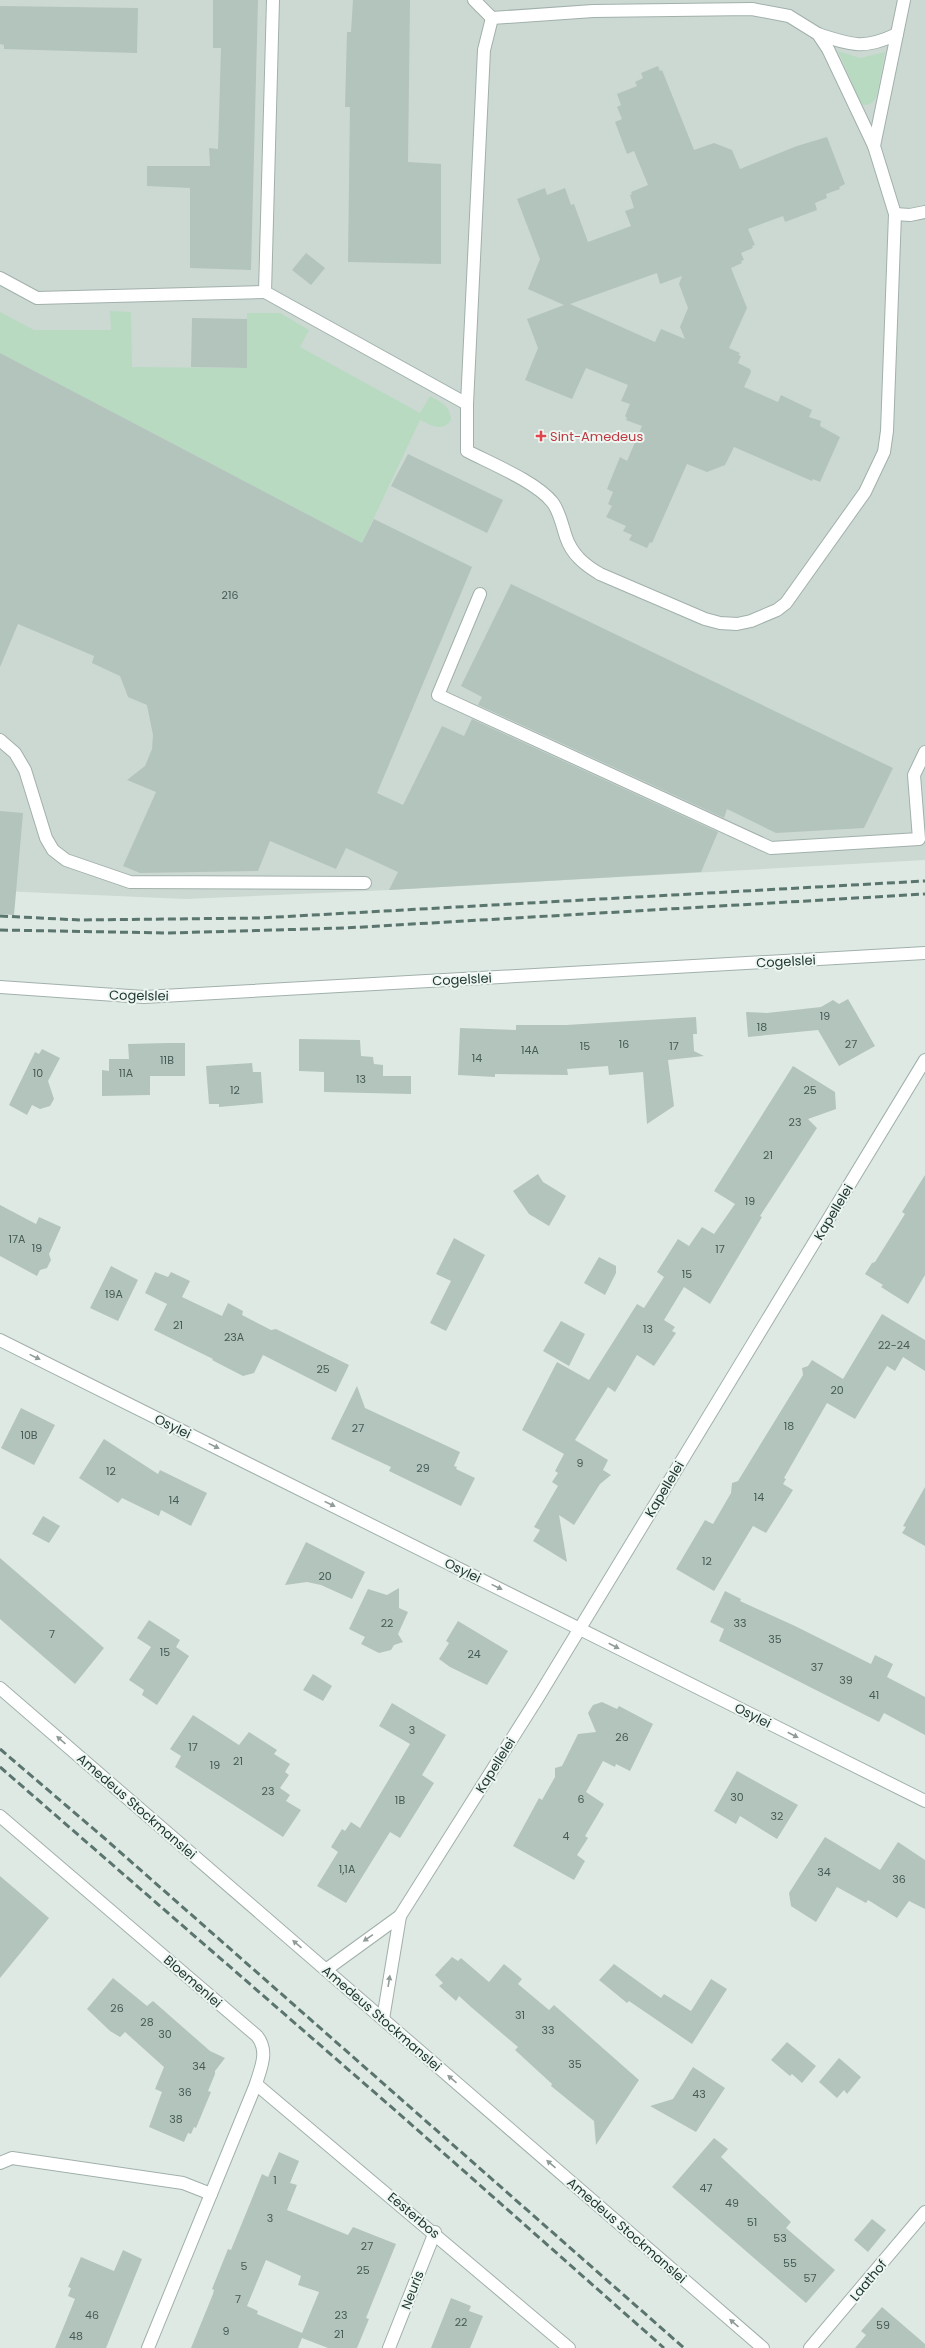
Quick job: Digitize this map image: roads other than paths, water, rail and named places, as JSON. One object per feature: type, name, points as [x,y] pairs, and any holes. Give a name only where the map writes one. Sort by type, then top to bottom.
[{"type":"street","points":[[265,292],[273,0]]},
{"type":"street","points":[[474,0],[492,18]]},
{"type":"street","points":[[874,146],[904,0]]},
{"type":"street","points":[[492,18],[594,5],[752,9],[771,11],[789,16],[818,34],[850,45],[882,41],[897,34]]},
{"type":"street","points":[[492,18],[484,50],[466,451],[542,491],[553,503],[561,517],[566,538],[574,554],[587,566],[600,574],[705,619],[720,623],[737,624],[765,616],[777,610],[794,594],[865,492],[884,452],[887,431],[895,214],[874,146],[828,49],[818,34]]},
{"type":"street","points":[[895,214],[910,215],[925,212]]},
{"type":"street","points":[[0,278],[36,298],[265,292],[467,404]]},
{"type":"street","points":[[480,594],[438,695],[771,848],[919,839],[914,775],[925,752]]},
{"type":"street","points":[[0,740],[15,753],[25,770],[46,838],[53,850],[66,860],[130,882],[365,883]]},
{"type":"street","name":"Cogelslei","points":[[0,987],[144,997],[925,953]]},
{"type":"street","name":"Kapellelei","points":[[327,1969],[400,1916],[580,1628],[925,1060]]},
{"type":"street","name":"Osylei","points":[[0,1340],[878,1778],[925,1800]]},
{"type":"street","name":"Amedeus Stockmanslei","points":[[0,1688],[327,1969],[763,2348]]},
{"type":"street","name":"Bloemenlei","points":[[0,1816],[257,2036],[264,2048],[264,2055],[256,2084],[148,2348]]},
{"type":"street","name":"Kapellelei","points":[[383,2019],[400,1916]]},
{"type":"street","name":"Eesterbos","points":[[256,2084],[435,2232],[569,2348]]},
{"type":"street","points":[[0,2163],[12,2158],[183,2183],[211,2194]]},
{"type":"street","name":"Laathof","points":[[810,2348],[925,2212]]},
{"type":"street","name":"Neuris","points":[[389,2348],[435,2232]]},
{"type":"railway","points":[[0,916],[80,920],[260,918],[925,881]]},
{"type":"railway","points":[[0,930],[169,933],[345,928],[925,894]]},
{"type":"railway","points":[[0,1749],[103,1837],[684,2348]]},
{"type":"railway","points":[[0,1767],[396,2111],[664,2348]]},
{"type":"place","name":"Sint-Amedeus","points":[[541,436]]}]
